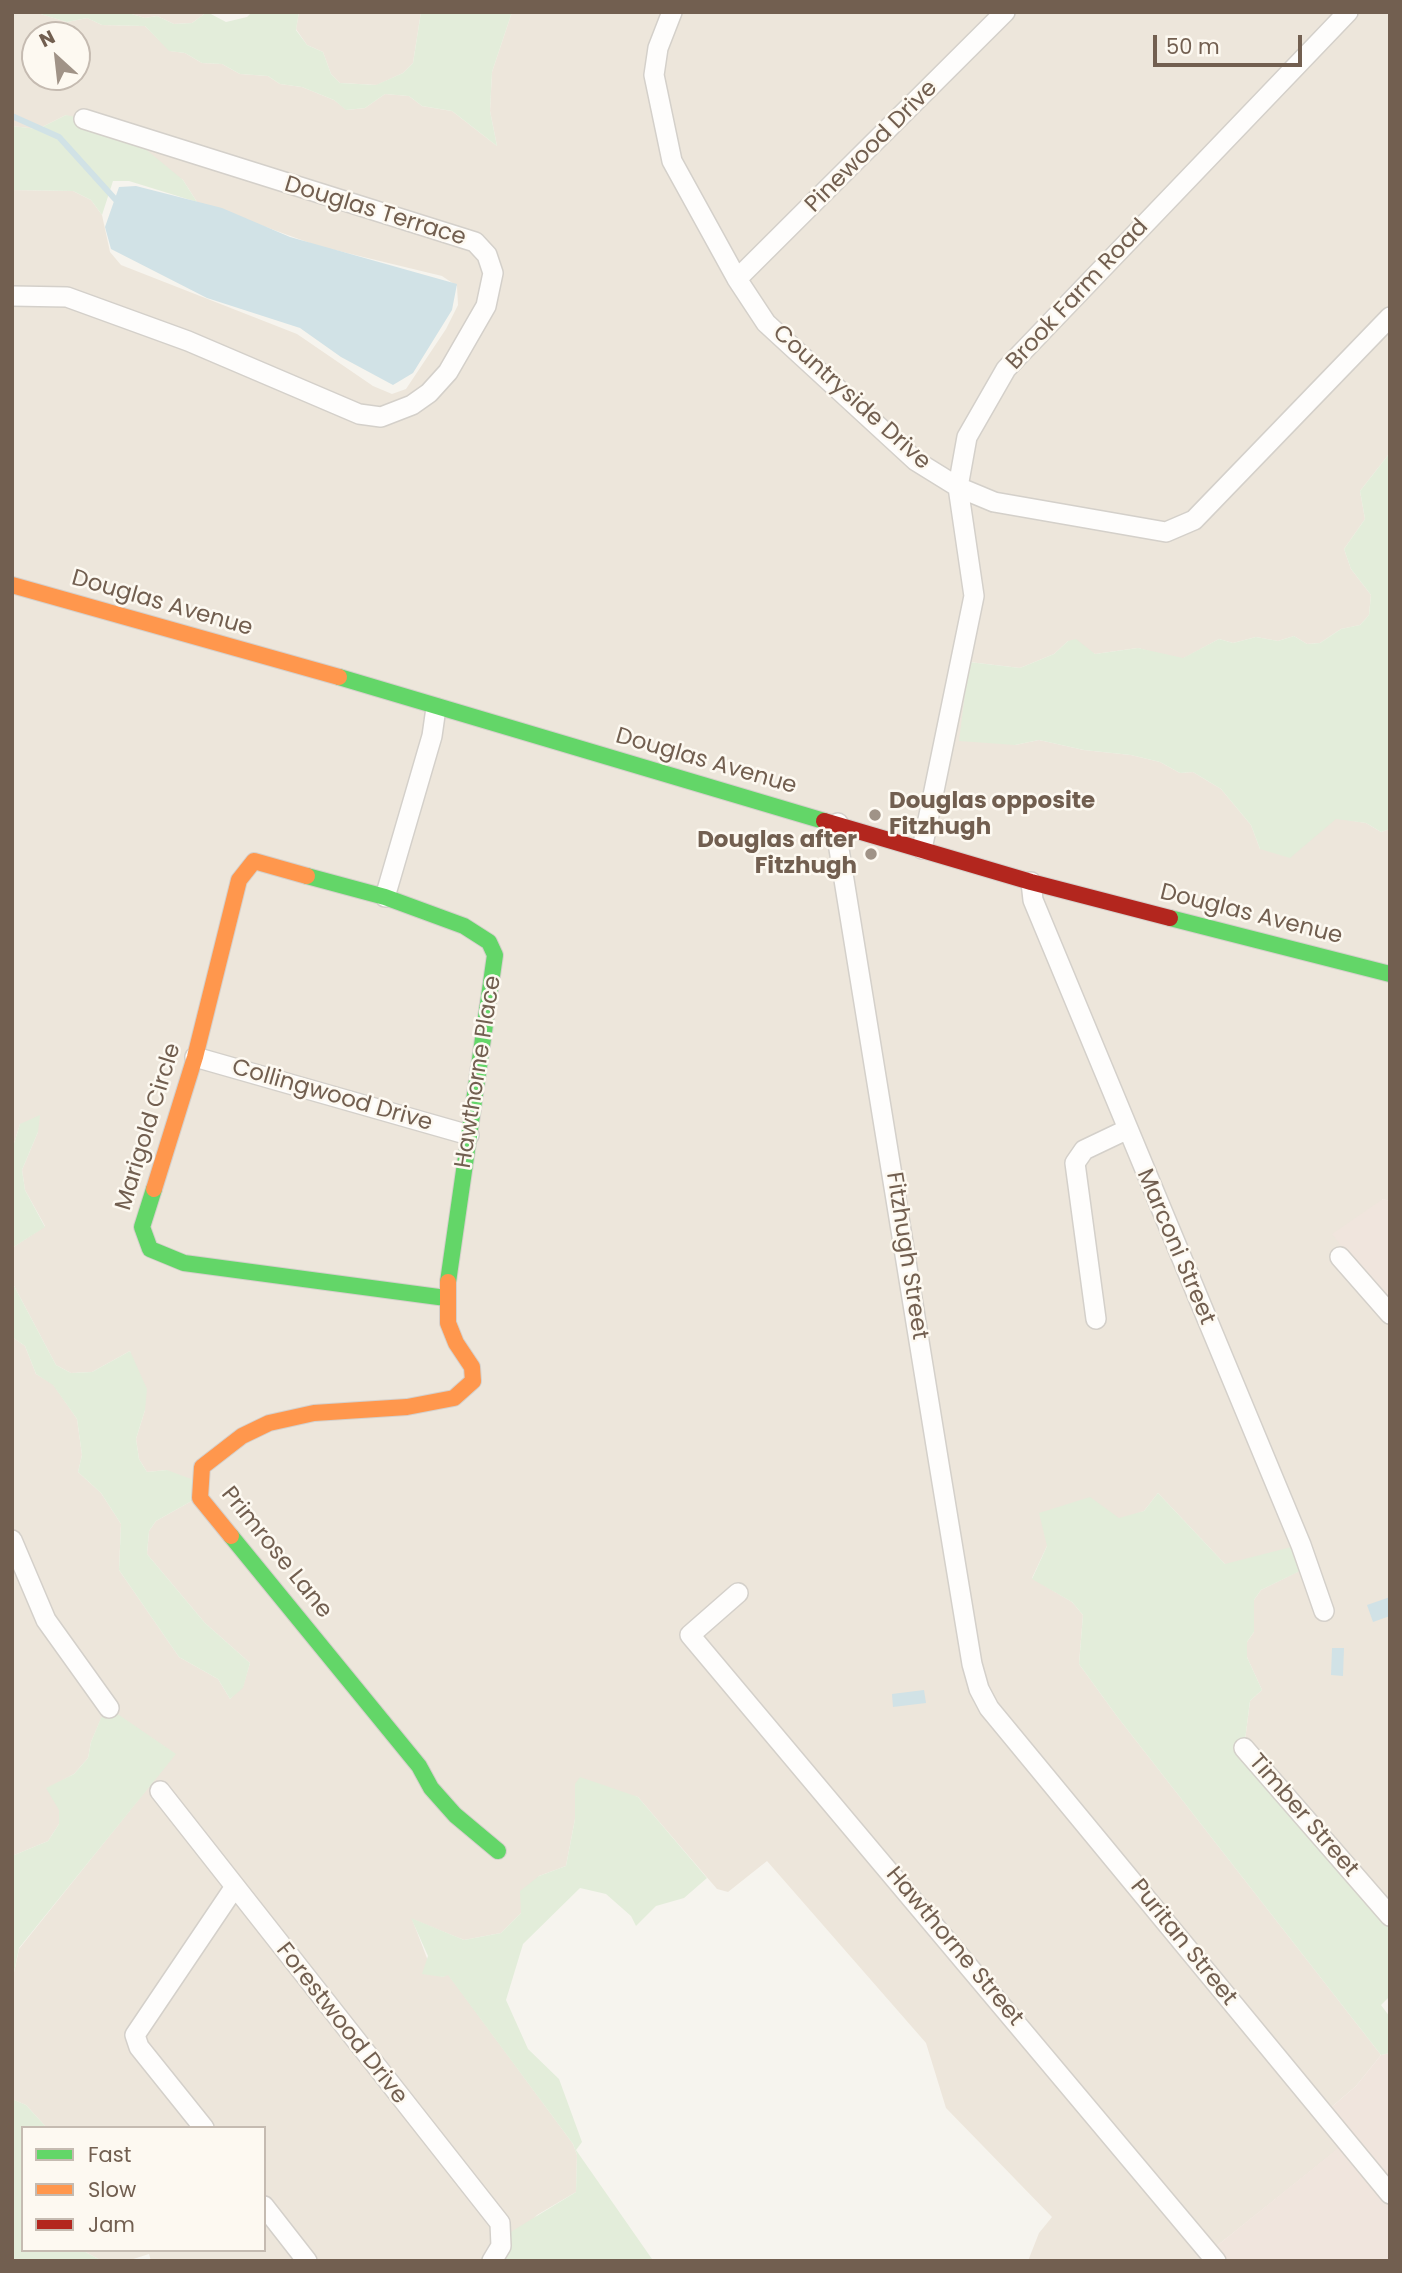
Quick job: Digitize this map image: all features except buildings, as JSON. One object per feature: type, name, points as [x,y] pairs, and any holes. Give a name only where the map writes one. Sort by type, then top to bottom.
[{"type":"street","name":"Countryside Drive","points":[[673,12],[658,48],[654,75],[672,161],[737,279],[766,323],[916,461],[958,487],[994,502],[1166,532],[1195,520],[1390,317]]},
{"type":"street","name":"Pinewood Drive","points":[[737,279],[1005,12]]},
{"type":"street","name":"Brook Farm Road","points":[[922,849],[944,755],[974,596],[958,487],[967,437],[1006,369],[1348,12]]},
{"type":"street","name":"Douglas Terrace","points":[[12,296],[67,297],[188,341],[359,415],[382,417],[412,405],[429,393],[448,372],[486,306],[493,273],[487,255],[475,242],[84,119]]},
{"type":"street","name":"Douglas Avenue","points":[[12,585],[381,689],[436,708],[1031,881],[1390,974]]},
{"type":"street","points":[[385,897],[432,736],[436,708]]},
{"type":"street","name":"Fitzhugh Street","points":[[838,823],[842,862],[959,1587],[979,1689]]},
{"type":"street","name":"Marigold Circle","points":[[385,897],[254,861],[239,880],[195,1056],[142,1227],[150,1249],[184,1263],[446,1298]]},
{"type":"street","name":"Marconi Street","points":[[1031,881],[1033,900],[1126,1130],[1301,1545],[1324,1611]]},
{"type":"street","name":"Hawthorne Place","points":[[385,897],[464,926],[489,942],[495,955],[496,968],[446,1298],[448,1323],[456,1343],[472,1367],[473,1381]]},
{"type":"street","name":"Collingwood Drive","points":[[195,1056],[469,1135]]},
{"type":"street","points":[[1096,1319],[1075,1163],[1084,1150],[1126,1130]]},
{"type":"street","points":[[1340,1258],[1390,1314]]},
{"type":"street","name":"Primrose Lane","points":[[473,1381],[454,1398],[407,1407],[314,1413],[269,1423],[242,1436],[202,1467],[200,1498],[419,1766],[431,1788],[456,1815],[498,1851]]},
{"type":"street","points":[[12,1540],[46,1620],[109,1708]]},
{"type":"street","name":"Hawthorne Street","points":[[738,1593],[690,1635],[1216,2261]]},
{"type":"street","name":"Puritan Street","points":[[979,1689],[989,1707],[1390,2194]]},
{"type":"street","name":"Timber Street","points":[[1244,1748],[1390,1916]]},
{"type":"street","name":"Forestwood Drive","points":[[160,1791],[500,2223],[501,2246],[492,2261]]},
{"type":"street","points":[[202,2126],[139,2047],[135,2035],[234,1888]]},
{"type":"street","points":[[266,2209],[307,2261]]},
{"type":"shaded area","points":[[12,12],[34,12],[64,21],[21,21],[21,91],[91,91],[91,21],[72,21],[87,18],[102,25],[145,26],[170,51],[185,53],[202,63],[222,64],[240,74],[268,76],[280,84],[302,87],[334,100],[347,110],[365,108],[385,94],[409,96],[422,106],[452,111],[497,146],[490,111],[492,72],[512,12],[1390,12],[1389,454],[1360,491],[1365,519],[1344,549],[1351,569],[1371,595],[1369,615],[1360,625],[1341,629],[1320,643],[1307,644],[1294,636],[1278,641],[1256,637],[1233,643],[1219,639],[1184,658],[1173,658],[1138,648],[1095,654],[1068,641],[1054,654],[1020,668],[969,662],[1015,745],[1039,740],[1084,750],[1131,755],[1160,762],[1180,773],[1193,772],[1221,789],[1251,825],[1260,849],[1336,818],[1366,823],[1381,832],[1390,829],[1390,1201],[1382,1199],[1390,1308],[1390,1919],[1244,1748],[1250,1701],[1262,1690],[1247,1657],[1247,1642],[1254,1632],[1254,1600],[1261,1590],[1307,1567],[1225,1564],[1158,1493],[1144,1511],[1047,1546],[1032,1578],[1072,1602],[1083,1615],[1079,1664],[1381,2055],[1356,2086],[1321,2116],[1343,2145],[1198,2261],[1028,2261],[1039,2233],[1052,2217],[946,2108],[926,2043],[767,1861],[728,1892],[717,1889],[638,1797],[575,1784],[575,1819],[566,1866],[539,1876],[521,1913],[501,1933],[464,1940],[412,1919],[433,1974],[443,1977],[448,1974],[573,2144],[577,2155],[576,2192],[537,2215],[497,2261],[151,2261],[149,2254],[127,2261],[102,2261],[86,2252],[266,2252],[266,2126],[45,2126],[26,2105],[12,2099],[12,1982],[19,1949],[175,1754],[106,1707],[91,1742],[88,1758],[74,1774],[63,1780],[59,1824],[48,1841],[12,1856],[12,1337],[25,1346],[36,1374],[53,1384],[77,1419],[82,1455],[78,1472],[101,1493],[121,1524],[119,1570],[179,1657],[218,1679],[230,1699],[243,1686],[250,1663],[205,1623],[147,1554],[149,1531],[156,1521],[197,1498],[167,1470],[147,1472],[139,1459],[136,1439],[145,1410],[130,1351],[92,1372],[71,1373],[56,1365],[12,1282],[12,1248],[45,1226],[25,1190],[22,1170],[38,1132],[20,1124],[12,1150],[12,190],[73,191],[91,200],[102,215],[110,252],[121,265],[297,334],[373,386],[392,394],[406,389],[446,329],[458,305],[457,286],[442,276],[318,246],[197,202],[183,180],[66,115],[38,129],[12,126]]},
{"type":"shaded area","points":[[125,12],[207,12],[192,23],[174,24],[157,16],[145,18]]},
{"type":"shaded area","points":[[299,12],[421,12],[413,63],[403,73],[377,85],[340,83],[331,74],[323,52],[307,45],[296,29]]},
{"type":"shaded area","points":[[136,186],[222,208],[290,237],[457,284],[452,310],[413,373],[393,385],[341,357],[300,328],[207,298],[111,249],[105,227],[119,187]]},
{"type":"shaded area","points":[[1383,1199],[1390,1201],[1390,1308],[1332,1234]]},
{"type":"shaded area","points":[[1390,1597],[1390,1616],[1373,1622],[1367,1605]]},
{"type":"shaded area","points":[[1332,1648],[1344,1648],[1343,1676],[1331,1675]]},
{"type":"shaded area","points":[[924,1690],[926,1703],[893,1707],[892,1694]]},
{"type":"shaded area","points":[[1390,2053],[1390,2261],[1198,2261],[1342,2145],[1321,2116],[1356,2086],[1381,2055]]},
{"type":"green space","points":[[34,12],[125,12],[145,18],[157,16],[174,24],[192,23],[207,12],[226,22],[247,17],[252,12],[299,12],[296,30],[307,45],[323,52],[331,74],[340,83],[376,85],[403,73],[413,63],[421,12],[512,12],[492,72],[490,111],[497,146],[452,111],[422,106],[409,96],[385,94],[365,108],[346,110],[334,100],[302,87],[280,84],[268,76],[240,74],[222,64],[202,63],[185,53],[169,51],[145,26],[102,25],[87,18],[64,21]]},
{"type":"green space","points":[[66,115],[84,119],[143,147],[183,180],[197,202],[129,181],[113,181],[102,215],[91,200],[73,191],[12,190],[12,126],[38,129]]},
{"type":"green space","points":[[1388,428],[1390,429],[1390,829],[1381,832],[1366,823],[1336,819],[1290,858],[1260,849],[1251,825],[1221,789],[1193,772],[1180,773],[1160,762],[1131,755],[1084,750],[1039,740],[1015,745],[959,741],[969,662],[1020,668],[1054,654],[1068,641],[1076,639],[1095,654],[1138,648],[1183,658],[1219,639],[1233,643],[1256,637],[1278,641],[1294,636],[1307,644],[1320,643],[1341,629],[1360,625],[1369,615],[1371,595],[1351,569],[1344,549],[1365,519],[1360,491],[1389,454]]},
{"type":"green space","points":[[40,1115],[38,1132],[22,1170],[25,1190],[45,1227],[12,1248],[12,1150],[20,1124]]},
{"type":"green space","points":[[12,1282],[56,1365],[71,1373],[92,1372],[130,1351],[147,1389],[145,1410],[136,1439],[139,1459],[147,1472],[167,1470],[199,1482],[197,1498],[156,1521],[149,1531],[147,1554],[205,1623],[250,1663],[243,1688],[230,1699],[218,1679],[179,1657],[119,1570],[121,1524],[101,1493],[78,1472],[82,1455],[77,1419],[53,1385],[36,1374],[25,1346],[12,1337]]},
{"type":"green space","points":[[1158,1493],[1225,1564],[1299,1545],[1308,1567],[1261,1590],[1254,1600],[1254,1632],[1247,1642],[1247,1657],[1262,1690],[1250,1701],[1244,1748],[1390,1921],[1390,1996],[1381,2005],[1390,2017],[1390,2053],[1381,2055],[1079,1664],[1083,1615],[1072,1602],[1032,1579],[1047,1546],[1039,1513],[1090,1497],[1119,1518],[1144,1511]]},
{"type":"green space","points":[[106,1706],[176,1754],[19,1948],[12,1982],[12,1856],[48,1841],[59,1824],[59,1810],[46,1788],[74,1774],[88,1758],[91,1742]]},
{"type":"green space","points":[[580,1777],[638,1797],[707,1878],[684,1898],[656,1906],[636,1926],[631,1916],[606,1894],[580,1888],[523,1944],[506,2000],[528,2049],[559,2079],[582,2142],[576,2150],[652,2259],[497,2261],[509,2233],[576,2192],[577,2155],[573,2144],[448,1975],[443,1977],[422,1974],[428,1956],[411,1918],[464,1940],[501,1933],[521,1913],[520,1891],[539,1876],[566,1866],[575,1819],[575,1784]]},
{"type":"green space","points":[[12,2099],[26,2105],[45,2126],[21,2126],[21,2252],[86,2252],[102,2261],[12,2261]]},
{"type":"waterway","points":[[12,116],[59,137],[115,199]]},
{"type":"traffic: fast","points":[[339,677],[824,821]]},
{"type":"traffic: fast","points":[[307,876],[385,897],[464,926],[489,942],[495,955],[448,1282]]},
{"type":"traffic: fast","points":[[1170,918],[1390,974]]},
{"type":"traffic: fast","points":[[154,1189],[142,1227],[150,1249],[184,1263],[446,1298]]},
{"type":"traffic: fast","points":[[231,1536],[419,1766],[431,1788],[455,1815],[498,1851]]},
{"type":"traffic: slow","points":[[12,585],[339,677]]},
{"type":"traffic: slow","points":[[154,1189],[195,1057],[239,880],[254,861],[307,876]]},
{"type":"traffic: slow","points":[[231,1536],[200,1498],[202,1467],[242,1436],[269,1423],[314,1413],[407,1407],[454,1398],[473,1381],[472,1367],[456,1343],[448,1323],[448,1282]]},
{"type":"traffic: jam","points":[[824,821],[1031,882],[1170,918]]},
{"type":"place","name":"Douglas opposite Fitzhugh","points":[[875,815]]},
{"type":"place","name":"Douglas after Fitzhugh","points":[[871,854]]}]
